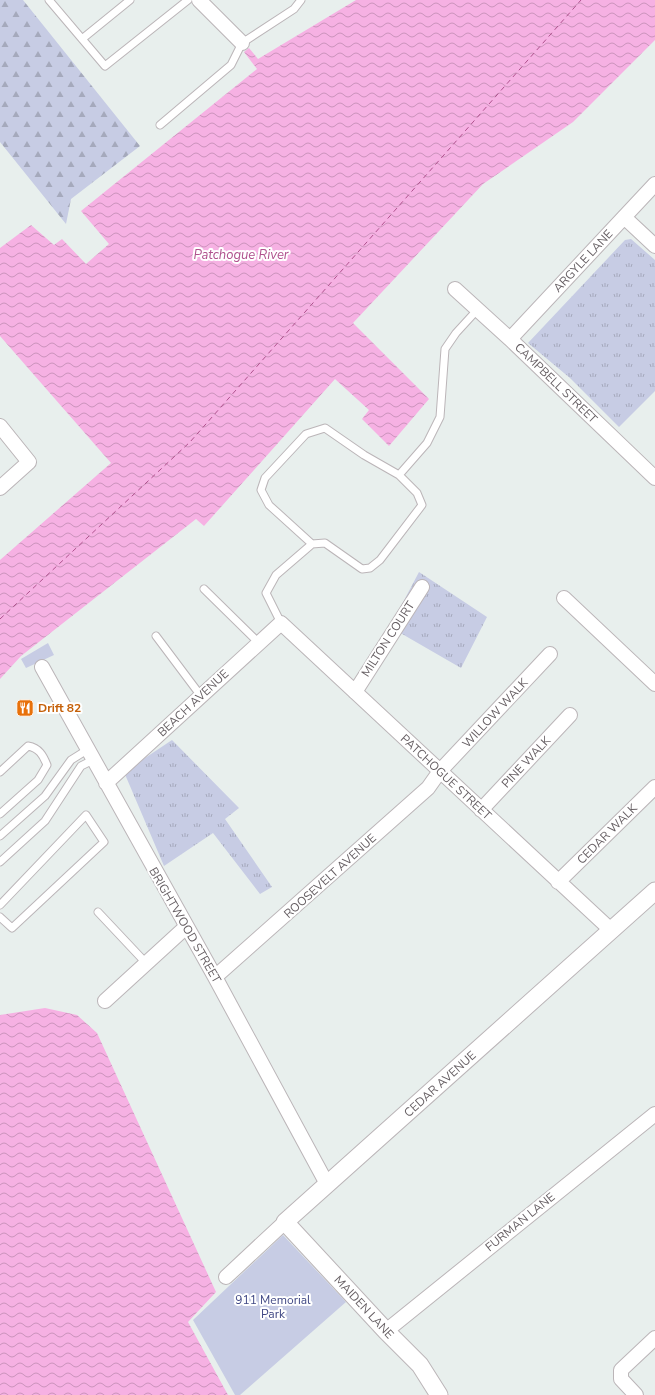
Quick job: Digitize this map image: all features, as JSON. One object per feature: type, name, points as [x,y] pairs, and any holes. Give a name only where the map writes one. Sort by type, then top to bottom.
[{"type":"street","points":[[199,0],[242,43]]},
{"type":"street","name":"ARGYLE LANE","points":[[510,339],[655,184]]},
{"type":"street","points":[[624,217],[655,246]]},
{"type":"street","name":"CAMPBELL STREET","points":[[455,289],[510,339],[655,478]]},
{"type":"street","points":[[0,426],[29,462],[0,488]]},
{"type":"street","name":"MILTON COURT","points":[[354,692],[422,587]]},
{"type":"street","points":[[564,598],[655,684]]},
{"type":"street","name":"BEACH AVENUE","points":[[106,783],[281,623]]},
{"type":"street","name":"PATCHOGUE STREET","points":[[281,623],[612,931]]},
{"type":"street","name":"WILLOW WALK","points":[[440,771],[550,654]]},
{"type":"street","name":"BRIGHTWOOD STREET","points":[[42,667],[215,977],[327,1184]]},
{"type":"street","name":"PINE WALK","points":[[481,810],[570,715]]},
{"type":"street","name":"ROOSEVELT AVENUE","points":[[215,977],[428,788],[440,771]]},
{"type":"street","name":"CEDAR WALK","points":[[558,882],[655,787]]},
{"type":"street","name":"CEDAR AVENUE","points":[[226,1277],[327,1184],[655,891]]},
{"type":"street","points":[[106,1001],[186,927]]},
{"type":"street","name":"FURMAN LANE","points":[[386,1331],[655,1114]]},
{"type":"street","name":"MAIDEN LANE","points":[[285,1222],[386,1331],[420,1365],[439,1395]]},
{"type":"street","points":[[636,1395],[621,1379],[621,1370],[655,1338]]},
{"type":"lane","points":[[49,0],[105,66],[188,0]]},
{"type":"lane","points":[[82,39],[130,0]]},
{"type":"lane","points":[[160,125],[231,65],[242,43],[294,9],[301,0]]},
{"type":"lane","points":[[400,475],[426,443],[440,417],[445,349],[456,333],[478,309]]},
{"type":"lane","points":[[281,623],[266,593],[276,575],[312,544],[325,543],[362,569],[370,568],[380,560],[422,505],[417,493],[400,475],[364,455],[325,428],[306,434],[265,478],[261,490],[269,505],[312,544]]},
{"type":"lane","points":[[204,588],[259,643]]},
{"type":"lane","points":[[156,636],[201,696]]},
{"type":"lane","points":[[0,772],[28,746],[35,747],[43,755],[47,765],[38,780],[0,814]]},
{"type":"lane","points":[[0,836],[45,796],[71,760],[90,755]]},
{"type":"lane","points":[[0,862],[45,821],[81,766],[90,755]]},
{"type":"lane","points":[[0,905],[86,815],[104,842],[12,928],[0,917]]},
{"type":"lane","points":[[98,912],[146,963]]},
{"type":"green space","points":[[0,0],[23,0],[140,146],[71,199],[66,224],[0,142]]},
{"type":"green space","points":[[631,239],[655,260],[655,391],[619,427],[570,378],[528,343],[625,240]]},
{"type":"green space","points":[[419,572],[487,617],[461,668],[390,627]]},
{"type":"green space","points":[[48,643],[54,655],[26,668],[21,659]]},
{"type":"green space","points":[[172,740],[239,808],[225,819],[272,887],[260,894],[213,833],[164,866],[124,772]]},
{"type":"green space","name":"911 Memorial Park","points":[[283,1235],[346,1302],[240,1395],[235,1395],[193,1320]]},
{"type":"water","name":"Patchogue River","points":[[356,0],[655,0],[655,40],[573,122],[483,184],[353,323],[429,399],[389,446],[362,419],[369,410],[335,379],[204,526],[196,519],[21,656],[0,679],[0,560],[111,463],[0,336],[0,248],[31,225],[54,245],[62,239],[86,264],[109,244],[81,211],[257,69],[244,52],[249,48],[258,59]]},
{"type":"water","points":[[45,1008],[77,1015],[97,1033],[216,1292],[188,1322],[228,1395],[0,1395],[0,1015]]},
{"type":"ferry route","points":[[0,619],[190,442],[581,0]]},
{"type":"place","name":"Drift 82","points":[[25,708]]}]
